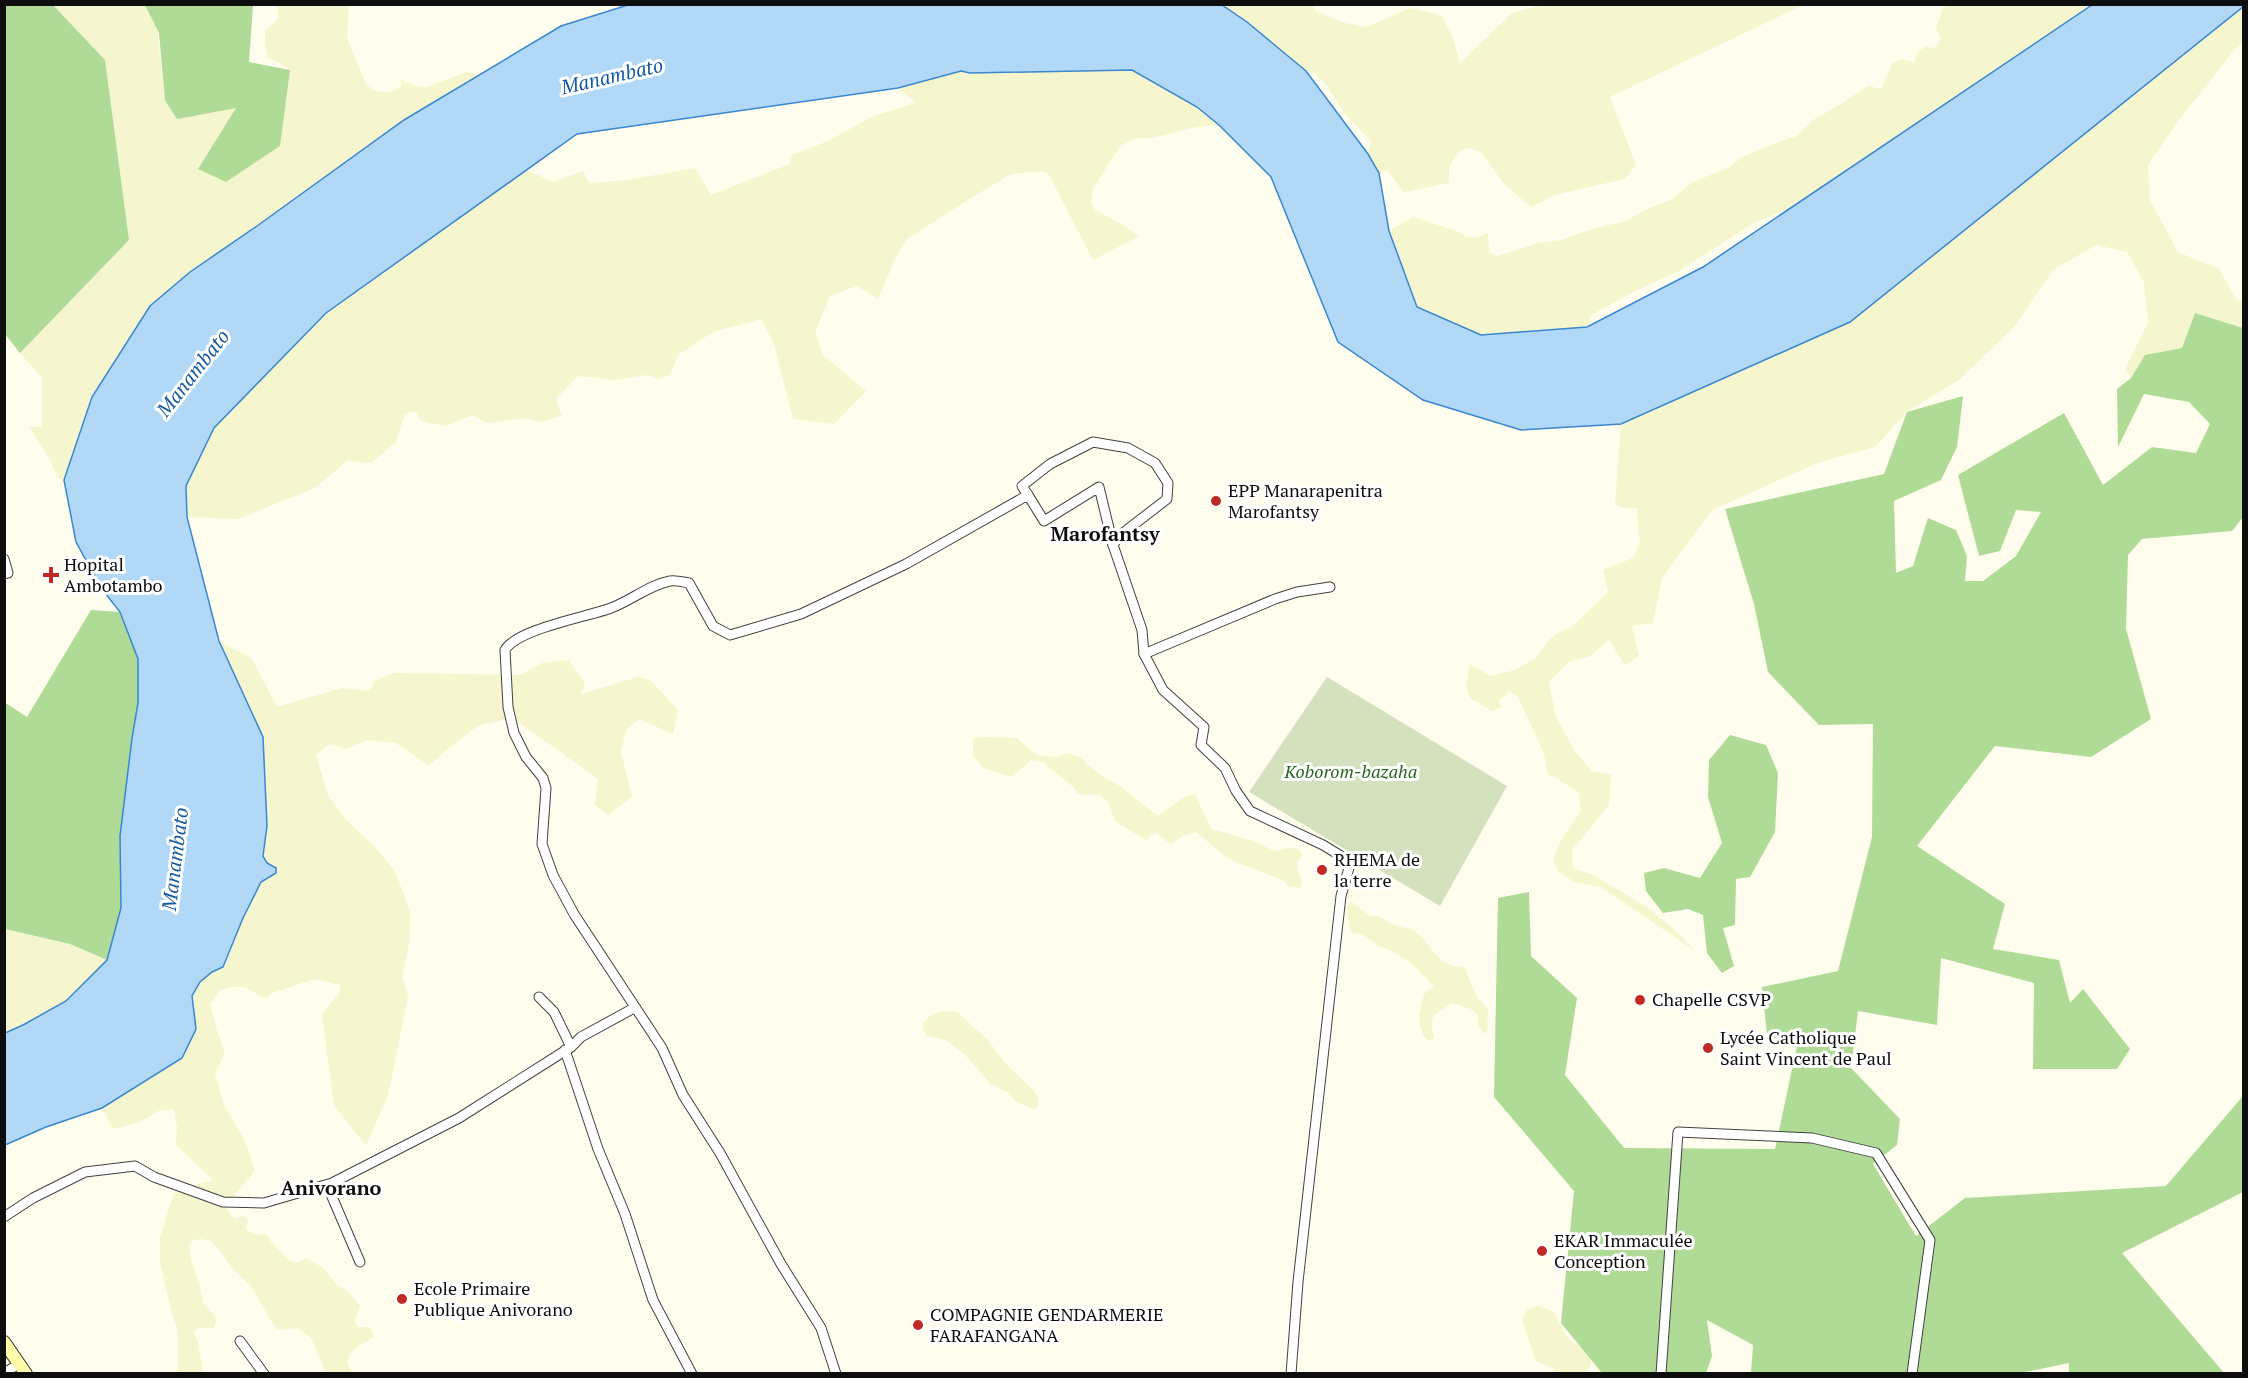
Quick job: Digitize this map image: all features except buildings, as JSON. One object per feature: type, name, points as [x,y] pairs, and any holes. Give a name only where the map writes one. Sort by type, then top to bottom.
[{"type":"main road","points":[[4,1342],[22,1369]]},
{"type":"street","points":[[1113,545],[1119,537],[1167,499],[1168,483],[1155,463],[1128,448],[1093,441],[1050,464],[1022,486],[1044,521],[1099,487],[1113,545],[1142,630],[1144,654],[1163,690],[1204,727],[1201,745],[1225,768],[1236,791],[1250,811],[1323,845],[1346,859],[1348,868],[1341,896],[1298,1282],[1291,1374]]},
{"type":"street","points":[[836,1374],[821,1328],[781,1264],[720,1153],[682,1095],[662,1048],[574,914],[553,875],[542,844],[546,788],[543,778],[525,757],[512,724],[508,707],[505,650],[509,643],[534,631],[613,608],[655,585],[673,580],[689,583],[713,626],[730,635],[801,614],[906,564],[1028,495]]},
{"type":"street","points":[[4,559],[8,573],[4,574]]},
{"type":"street","points":[[1144,654],[1275,599],[1297,592],[1330,587]]},
{"type":"street","points":[[539,997],[554,1012],[568,1049],[598,1149],[625,1214],[653,1300],[692,1374]]},
{"type":"street","points":[[4,1217],[33,1198],[85,1172],[135,1166],[154,1177],[223,1202],[264,1203],[327,1185],[459,1118],[568,1049],[581,1037],[634,1008]]},
{"type":"street","points":[[1661,1374],[1678,1132],[1812,1138],[1876,1153],[1930,1240],[1912,1374]]},
{"type":"street","points":[[327,1185],[360,1262]]},
{"type":"street","points":[[240,1341],[264,1374]]},
{"type":"street","points":[[4,1373],[22,1369]]},
{"type":"green space","points":[[5,4],[53,5],[105,60],[129,240],[20,353],[4,333]]},
{"type":"green space","points":[[53,5],[145,5],[157,29],[165,100],[237,108],[198,169],[226,182],[290,70],[268,58],[265,46],[265,31],[279,18],[277,5],[349,5],[347,38],[365,82],[372,90],[388,93],[398,89],[402,84],[400,79],[415,86],[426,87],[469,71],[478,76],[404,120],[190,272],[150,306],[92,397],[64,480],[58,478],[50,460],[29,427],[42,427],[42,378],[20,353],[129,240],[105,60]]},
{"type":"green space","points":[[145,5],[253,5],[249,62],[290,70],[280,146],[226,182],[198,169],[236,108],[177,119],[165,100],[159,33]]},
{"type":"green space","points":[[1222,5],[1313,5],[1315,11],[1345,23],[1366,27],[1411,8],[1441,15],[1453,38],[1460,63],[1512,13],[1542,5],[1803,5],[1610,97],[1636,165],[1625,179],[1554,195],[1531,207],[1504,184],[1480,151],[1467,148],[1458,152],[1449,166],[1449,183],[1404,192],[1387,170],[1379,173],[1368,154],[1371,141],[1346,115],[1324,82],[1313,73],[1306,71],[1247,22]]},
{"type":"green space","points":[[1950,5],[2092,5],[1798,205],[1754,223],[1679,271],[1591,315],[1587,327],[1481,335],[1417,307],[1389,231],[1413,217],[1459,232],[1466,237],[1478,238],[1488,233],[1489,252],[1497,256],[1626,221],[1647,209],[1671,200],[1693,182],[1728,168],[1744,156],[1797,136],[1813,120],[1868,86],[1881,89],[1892,64],[1901,59],[1914,62],[1918,52],[1926,46],[1934,49],[1941,39],[1936,29],[1943,8]]},
{"type":"green space","points":[[2243,6],[2243,41],[2176,124],[2148,165],[2150,200],[2178,252],[2219,269],[2236,299],[2243,301],[2243,328],[2195,313],[2182,348],[2145,355],[2131,378],[2125,369],[2148,323],[2144,282],[2127,252],[2096,245],[2053,270],[2015,326],[1960,379],[1907,412],[1875,447],[1817,463],[1712,510],[1662,578],[1653,623],[1632,626],[1639,656],[1625,665],[1609,640],[1590,656],[1570,661],[1549,682],[1555,715],[1574,750],[1592,772],[1611,774],[1609,805],[1572,850],[1573,868],[1593,875],[1647,907],[1675,930],[1695,951],[1601,887],[1574,882],[1558,871],[1553,860],[1560,842],[1581,810],[1579,793],[1548,775],[1544,753],[1518,697],[1510,691],[1499,701],[1501,707],[1492,711],[1470,698],[1466,686],[1470,664],[1491,676],[1515,670],[1536,658],[1549,640],[1572,627],[1608,592],[1603,570],[1633,558],[1640,544],[1637,508],[1623,508],[1615,504],[1621,424],[1850,322]]},
{"type":"green space","points":[[1132,70],[1197,107],[1219,125],[1196,127],[1152,138],[1138,138],[1121,145],[1093,188],[1091,203],[1095,210],[1139,236],[1093,260],[1048,173],[1043,171],[1011,174],[971,198],[907,239],[896,257],[878,299],[857,286],[830,296],[815,332],[823,355],[866,391],[834,424],[793,419],[774,344],[761,319],[713,332],[678,355],[670,375],[658,379],[648,375],[616,380],[578,376],[556,399],[562,416],[540,422],[525,418],[487,423],[473,415],[446,426],[421,421],[416,412],[405,413],[396,442],[371,463],[347,461],[315,488],[238,519],[187,517],[186,486],[214,428],[326,313],[527,170],[553,182],[583,171],[589,183],[628,180],[695,168],[711,195],[790,164],[792,155],[828,141],[873,116],[916,103],[898,88],[961,71],[970,73]]},
{"type":"green space","points":[[2195,313],[2243,328],[2243,517],[2232,531],[2142,539],[2128,555],[2126,629],[2151,719],[2091,757],[1995,746],[1917,846],[2005,904],[1993,949],[2059,960],[2070,1003],[2083,989],[2130,1049],[2117,1069],[2033,1069],[2034,983],[1941,958],[1937,1025],[1858,1011],[1851,1068],[1900,1119],[1897,1145],[1873,1164],[1916,1236],[1965,1198],[2166,1186],[2243,1096],[2243,1192],[2122,1253],[2224,1373],[2069,1373],[2069,1363],[2016,1374],[1751,1373],[1753,1345],[1707,1320],[1712,1356],[1706,1373],[1602,1373],[1561,1323],[1574,1191],[1494,1097],[1498,898],[1529,892],[1531,956],[1577,998],[1565,1075],[1624,1148],[1775,1149],[1797,1046],[1767,1035],[1762,987],[1838,971],[1872,837],[1873,724],[1819,725],[1768,672],[1754,604],[1725,509],[1884,474],[1907,412],[1963,396],[1957,447],[1941,480],[1894,501],[1896,573],[1913,566],[1928,518],[1956,530],[1967,556],[1965,581],[1983,581],[2016,556],[2041,512],[2016,510],[2000,551],[1979,556],[1958,475],[2064,413],[2103,485],[2152,447],[2196,453],[2210,424],[2189,402],[2144,394],[2118,447],[2117,389],[2131,378],[2145,355],[2182,348]]},
{"type":"green space","points":[[91,610],[120,612],[138,659],[138,703],[127,783],[121,908],[107,960],[70,944],[5,929],[4,702],[27,717]]},
{"type":"green space","points":[[219,641],[252,659],[277,707],[342,688],[370,691],[375,681],[393,673],[521,675],[542,663],[569,660],[585,684],[581,694],[638,677],[650,680],[678,710],[673,734],[639,719],[626,730],[621,752],[632,797],[608,815],[595,805],[598,779],[513,718],[479,725],[429,766],[396,743],[367,740],[346,749],[330,744],[316,755],[328,795],[347,821],[374,846],[395,871],[410,911],[409,943],[402,977],[408,996],[388,1095],[366,1146],[334,1105],[322,1014],[340,992],[340,985],[314,979],[272,993],[266,999],[245,987],[231,987],[220,990],[210,1004],[225,1052],[215,1074],[224,1105],[245,1141],[255,1171],[237,1192],[227,1209],[234,1219],[244,1216],[248,1221],[246,1228],[248,1231],[256,1235],[267,1234],[271,1242],[291,1262],[297,1263],[306,1258],[322,1267],[338,1286],[347,1291],[360,1305],[355,1322],[358,1327],[370,1327],[374,1337],[357,1347],[349,1355],[347,1362],[352,1373],[326,1373],[311,1338],[298,1328],[279,1330],[273,1324],[251,1286],[233,1269],[211,1241],[201,1239],[193,1240],[189,1246],[192,1264],[199,1282],[203,1303],[217,1318],[214,1328],[201,1328],[195,1330],[194,1333],[198,1342],[203,1373],[178,1373],[178,1332],[160,1263],[160,1238],[175,1191],[213,1180],[176,1145],[177,1127],[174,1109],[158,1111],[140,1122],[113,1129],[102,1108],[182,1058],[196,1029],[192,996],[200,982],[212,972],[223,967],[261,882],[270,878],[275,868],[267,863],[263,856],[267,826],[263,737]]},
{"type":"green space","name":"Koborom-bazaha","points":[[1327,677],[1507,786],[1440,906],[1249,792]]},
{"type":"green space","points":[[1730,735],[1766,745],[1778,773],[1775,832],[1750,877],[1736,879],[1735,925],[1723,928],[1734,966],[1722,973],[1707,953],[1703,915],[1688,909],[1663,913],[1646,891],[1644,873],[1664,868],[1700,878],[1722,843],[1708,797],[1709,760]]},
{"type":"green space","points":[[980,737],[1016,738],[1038,756],[1057,757],[1066,753],[1081,757],[1087,764],[1120,786],[1155,814],[1159,815],[1184,797],[1195,794],[1211,829],[1251,840],[1274,851],[1288,848],[1299,849],[1303,855],[1297,862],[1297,870],[1302,880],[1301,888],[1289,886],[1280,879],[1226,857],[1196,832],[1182,836],[1171,845],[1157,833],[1151,835],[1147,841],[1115,821],[1109,803],[1100,795],[1079,794],[1043,762],[1031,760],[1012,777],[984,768],[973,756],[973,739]]},
{"type":"green space","points":[[1352,902],[1370,916],[1379,916],[1393,925],[1413,930],[1444,962],[1452,966],[1464,967],[1477,997],[1488,1009],[1487,1033],[1484,1033],[1478,1025],[1478,1015],[1471,1009],[1452,1003],[1434,1015],[1431,1023],[1434,1038],[1429,1041],[1424,1037],[1419,1016],[1424,994],[1434,986],[1412,964],[1394,952],[1379,946],[1362,934],[1351,932],[1347,912],[1348,904]]},
{"type":"green space","points":[[4,929],[70,944],[107,960],[66,1001],[5,1033]]},
{"type":"green space","points":[[942,1011],[957,1012],[988,1040],[1004,1062],[1033,1090],[1039,1099],[1037,1108],[1033,1109],[1016,1102],[1007,1092],[990,1083],[966,1056],[946,1040],[927,1036],[923,1030],[923,1023],[930,1016]]},
{"type":"green space","points":[[1537,1306],[1553,1311],[1566,1336],[1576,1345],[1584,1344],[1592,1353],[1587,1373],[1556,1373],[1553,1368],[1536,1361],[1522,1319],[1527,1310]]},
{"type":"water","name":"Manambato","points":[[631,4],[1222,5],[1247,22],[1306,71],[1368,154],[1379,173],[1389,231],[1417,307],[1481,335],[1587,327],[1703,267],[2092,5],[2243,4],[2244,6],[1850,322],[1621,424],[1521,430],[1423,400],[1338,342],[1271,177],[1219,125],[1197,107],[1132,70],[970,73],[961,71],[898,88],[577,134],[326,313],[214,428],[186,486],[187,517],[219,641],[263,737],[267,826],[263,856],[267,863],[276,868],[276,873],[261,882],[223,967],[212,972],[200,982],[192,996],[196,1029],[182,1058],[102,1108],[46,1127],[5,1145],[5,1033],[66,1001],[107,960],[121,908],[120,836],[138,703],[138,659],[120,612],[102,589],[76,542],[64,480],[92,397],[150,306],[190,272],[404,120],[561,26]]},
{"type":"place","name":"EPP Manarapenitra Marofantsy","points":[[1216,501]]},
{"type":"place","name":"Hopital Ambotambo","points":[[51,575]]},
{"type":"place","name":"RHEMA de la terre","points":[[1322,870]]},
{"type":"place","name":"Chapelle CSVP","points":[[1640,1000]]},
{"type":"place","name":"Lycée Catholique Saint Vincent de Paul","points":[[1708,1048]]},
{"type":"place","name":"EKAR Immaculée Conception","points":[[1542,1251]]},
{"type":"place","name":"Ecole Primaire Publique Anivorano","points":[[402,1299]]},
{"type":"place","name":"COMPAGNIE GENDARMERIE FARAFANGANA","points":[[918,1325]]},
{"type":"district","name":"Marofantsy","points":[[1105,534]]},
{"type":"district","name":"Anivorano","points":[[331,1188]]}]
